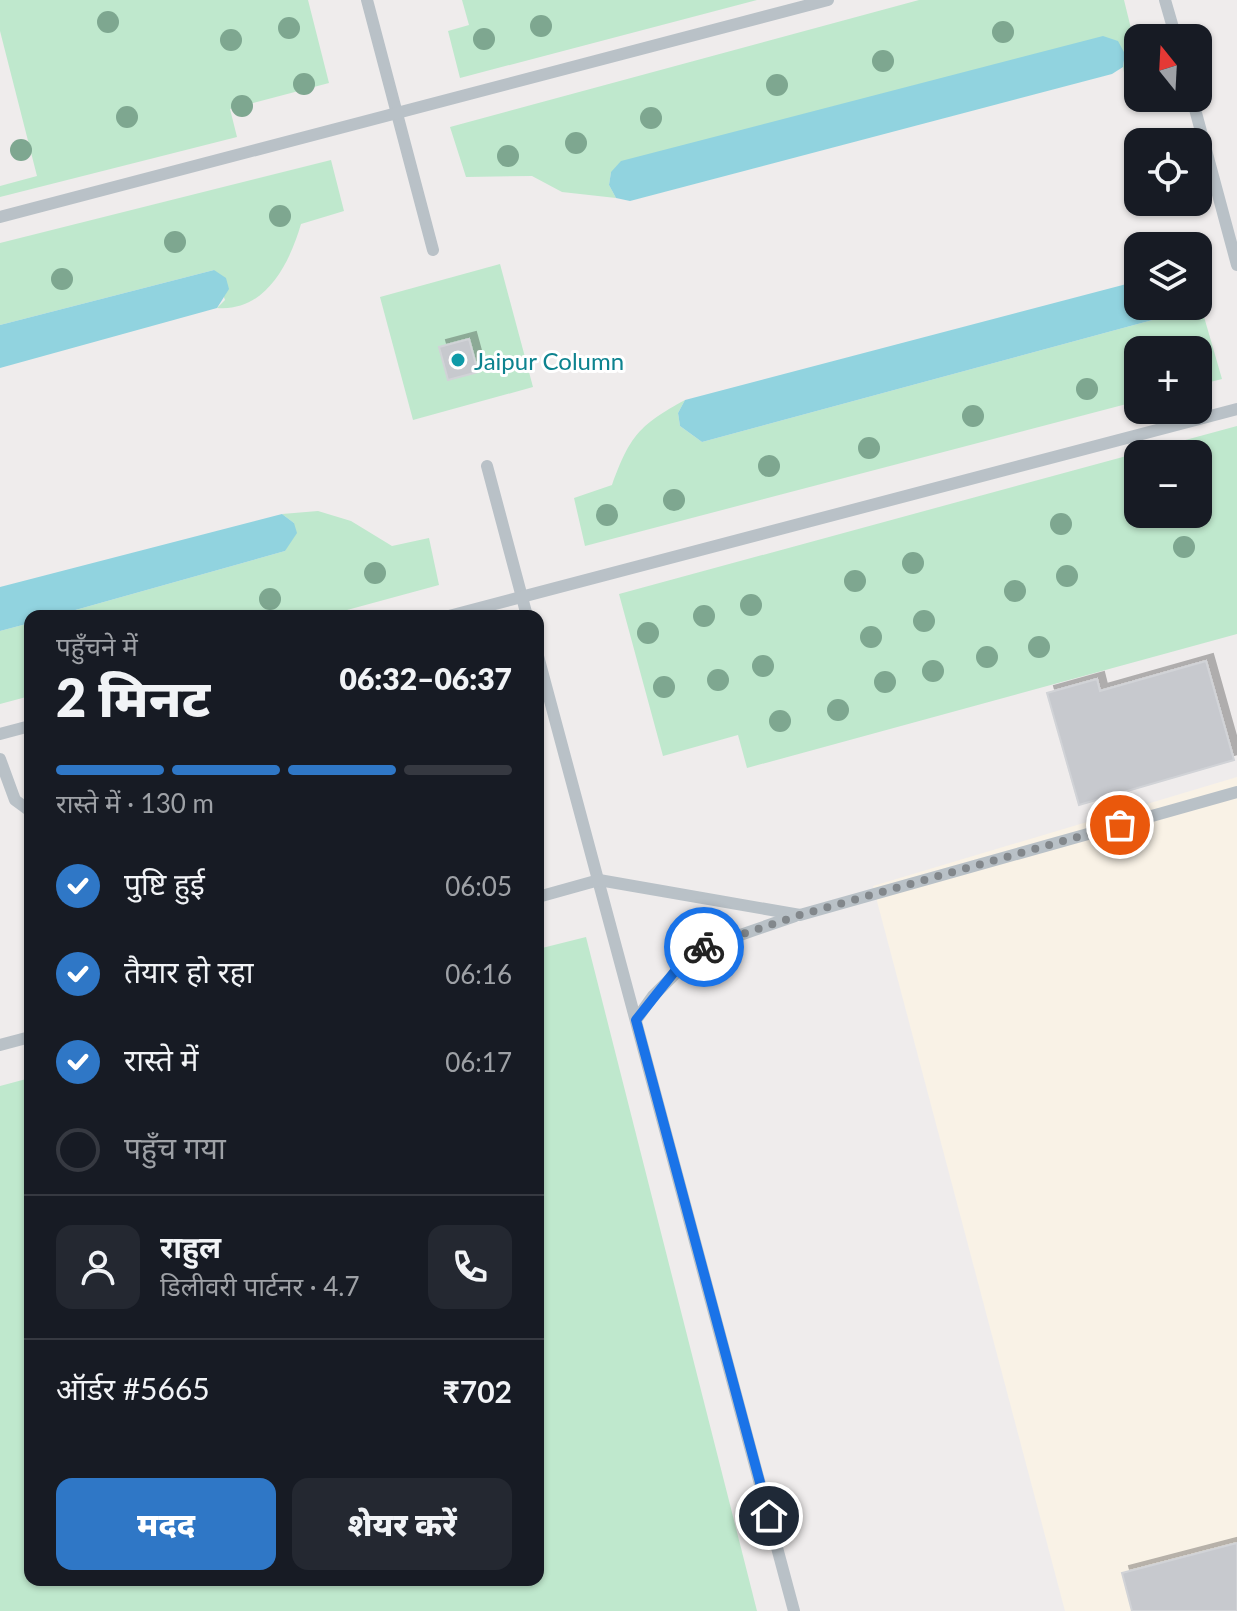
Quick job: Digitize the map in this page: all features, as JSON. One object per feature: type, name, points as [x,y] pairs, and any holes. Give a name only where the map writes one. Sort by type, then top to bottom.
[{"type":"lane","points":[[367,0],[433,250]]},
{"type":"lane","points":[[0,217],[828,0]]},
{"type":"lane","points":[[1165,0],[1172,24]]},
{"type":"lane","points":[[1196,112],[1237,265]]},
{"type":"lane","points":[[472,610],[1237,409]]},
{"type":"lane","points":[[487,466],[525,610]]},
{"type":"lane","points":[[544,678],[794,1611]]},
{"type":"lane","points":[[0,734],[24,728]]},
{"type":"lane","points":[[0,759],[15,800],[24,807]]},
{"type":"lane","points":[[636,1020],[668,979],[700,949],[800,915],[1237,792]]},
{"type":"lane","points":[[544,895],[599,880],[800,915]]},
{"type":"lane","points":[[0,1045],[24,1039]]},
{"type":"shaded area","points":[[1237,777],[1237,1611],[1065,1611],[873,886]]},
{"type":"green space","points":[[0,0],[308,0],[329,83],[230,109],[237,137],[0,197],[0,186],[37,176],[0,31]]},
{"type":"green space","points":[[462,0],[757,0],[460,78],[448,31],[469,25]]},
{"type":"green space","points":[[919,0],[1124,0],[1130,24],[1124,24],[1124,54],[611,172],[609,185],[616,198],[562,192],[532,176],[466,177],[450,127]]},
{"type":"green space","points":[[331,160],[344,211],[301,224],[282,270],[262,294],[249,302],[217,308],[225,300],[214,270],[0,325],[0,243]]},
{"type":"green space","points":[[500,264],[533,387],[413,420],[380,297]]},
{"type":"green space","points":[[1152,320],[1205,320],[1210,336],[1124,336],[1124,405],[585,546],[574,498],[612,485],[631,443],[646,425],[685,400],[678,413],[680,426],[702,442]]},
{"type":"green space","points":[[1212,344],[1222,379],[1212,382]]},
{"type":"green space","points":[[1237,426],[1237,634],[747,768],[738,735],[663,756],[619,594],[1124,457],[1124,528],[1212,528],[1212,440],[1186,440]]},
{"type":"green space","points":[[318,511],[351,521],[392,546],[429,538],[439,585],[347,610],[75,610],[285,551],[294,523],[282,514]]},
{"type":"green space","points":[[24,625],[24,698],[0,704],[0,631]]},
{"type":"green space","points":[[586,937],[757,1611],[0,1611],[0,1086],[24,1080],[24,1586],[544,1586],[544,948]]},
{"type":"water","points":[[1103,36],[1118,41],[1124,52],[1123,67],[1112,74],[630,201],[616,198],[609,185],[611,172],[621,161]]},
{"type":"water","points":[[214,270],[226,278],[229,289],[217,308],[0,368],[0,325]]},
{"type":"water","points":[[1124,285],[1124,320],[1152,320],[702,442],[680,426],[678,413],[685,400]]},
{"type":"water","points":[[282,514],[294,523],[297,533],[285,551],[75,610],[24,610],[24,625],[0,631],[0,587]]},
{"type":"building","name":"Jaipur Column","points":[[469,339],[478,372],[448,380],[439,347]]},
{"type":"building","points":[[1206,661],[1234,760],[1079,805],[1047,693],[1097,679],[1100,691]]},
{"type":"building","points":[[1237,1543],[1237,1611],[1132,1611],[1122,1573]]},
{"type":"way so far","points":[[704,947],[800,915],[1120,825]]},
{"type":"place","name":"Jaipur Column","points":[[458,360]]},
{"type":"route","points":[[704,947],[675,971],[636,1020],[769,1516]]}]
